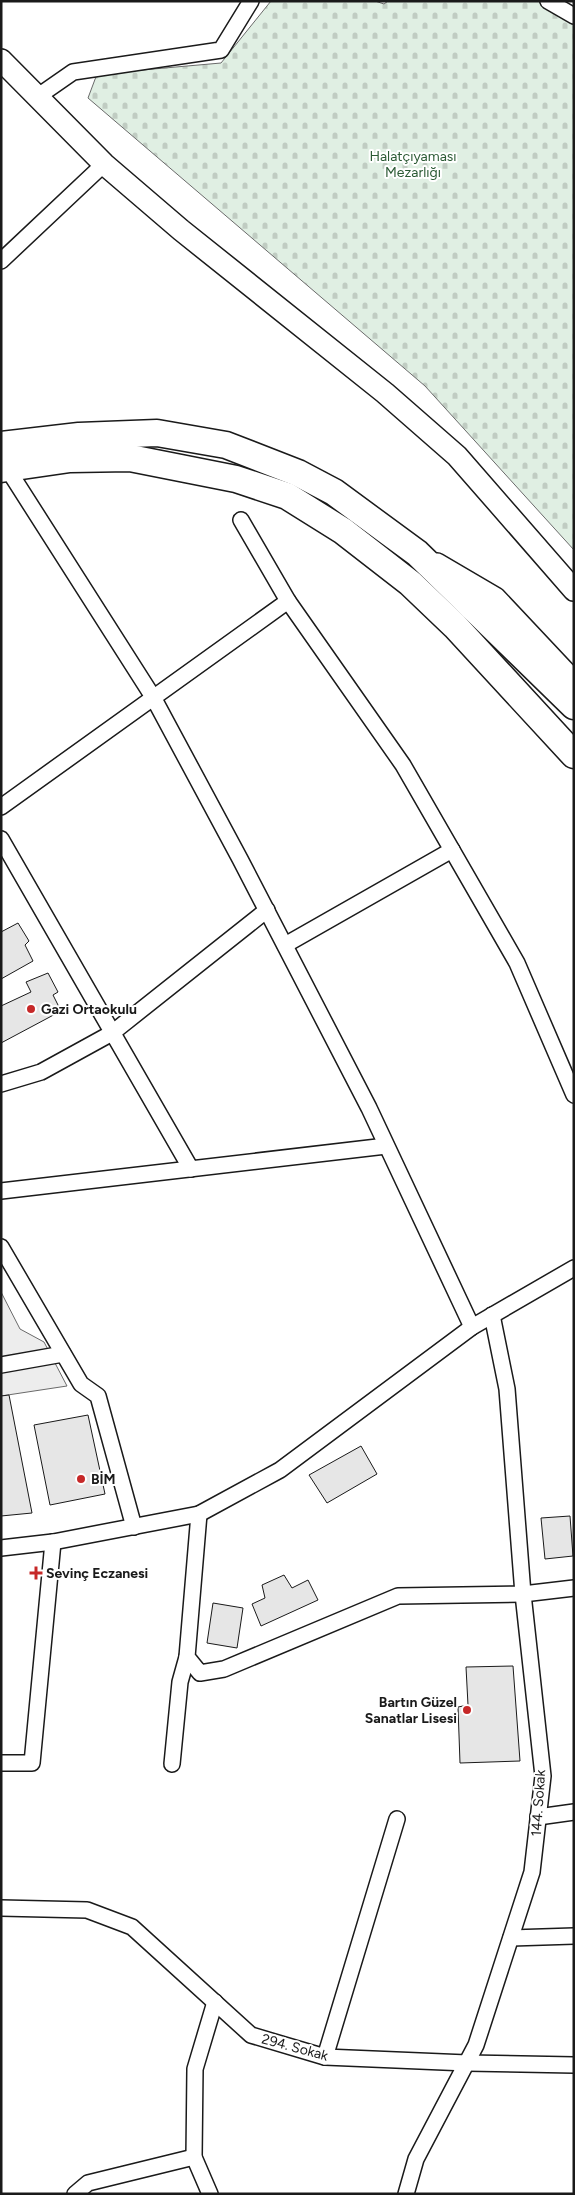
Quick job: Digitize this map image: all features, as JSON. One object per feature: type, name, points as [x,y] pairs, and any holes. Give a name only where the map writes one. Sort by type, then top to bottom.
[{"type":"highway","points":[[3,460],[79,436],[157,433],[226,445],[298,473],[334,492],[411,548],[468,601],[574,706]]},
{"type":"highway","points":[[3,460],[130,458],[236,479],[287,496],[336,526],[410,583],[455,626],[574,755]]},
{"type":"street","points":[[38,97],[73,72],[221,50],[251,1]]},
{"type":"street","points":[[548,1],[574,16]]},
{"type":"street","points":[[1,60],[104,164],[188,236],[385,393],[457,456],[574,590]]},
{"type":"street","points":[[3,254],[104,164]]},
{"type":"street","points":[[3,460],[153,697],[267,910],[369,1108],[472,1327]]},
{"type":"street","points":[[241,520],[288,601],[403,766],[452,850],[517,963],[574,1095]]},
{"type":"street","points":[[411,548],[495,598],[574,682]]},
{"type":"street","points":[[1,807],[288,601]]},
{"type":"street","points":[[1,839],[190,1169]]},
{"type":"street","points":[[284,945],[452,850]]},
{"type":"street","points":[[1,1084],[41,1072],[112,1033],[267,910]]},
{"type":"street","points":[[1,1191],[386,1146]]},
{"type":"street","points":[[1,1246],[81,1384],[98,1396],[134,1527]]},
{"type":"street","points":[[1,1548],[53,1542],[199,1514],[280,1470],[472,1327],[574,1268]]},
{"type":"street","name":"144. Sokak","points":[[406,2194],[416,2159],[476,2045],[532,1872],[543,1776],[523,1594],[507,1389],[492,1316]]},
{"type":"street","points":[[1,1365],[63,1354]]},
{"type":"street","points":[[172,1764],[180,1682],[187,1657],[199,1514]]},
{"type":"street","points":[[1,1763],[32,1763],[53,1542]]},
{"type":"street","points":[[187,1657],[200,1674],[224,1669],[398,1596],[523,1594],[574,1588]]},
{"type":"street","points":[[538,1817],[574,1812]]},
{"type":"street","points":[[325,2057],[398,1819]]},
{"type":"street","name":"294. Sokak","points":[[1,1908],[86,1910],[132,1927],[251,2035],[325,2057],[574,2065]]},
{"type":"street","points":[[511,1938],[574,1936]]},
{"type":"street","points":[[210,2194],[194,2157],[194,2069],[215,2002]]},
{"type":"street","points":[[75,2194],[88,2183],[194,2157]]},
{"type":"green space","name":"Halatçıyaması Mezarlığı","points":[[271,1],[375,1],[384,4],[388,1],[539,1],[574,23],[574,550],[425,386],[88,98],[97,74],[221,63]]},
{"type":"shaded area","points":[[1,1292],[20,1329],[44,1342],[67,1386],[1,1396]]},
{"type":"building","name":"Gazi Ortaokulu","points":[[18,923],[29,941],[25,945],[33,961],[1,979],[1,932]]},
{"type":"building","name":"Gazi Ortaokulu","points":[[48,973],[58,992],[53,995],[61,1011],[1,1043],[1,1006],[31,992],[26,982]]},
{"type":"building","points":[[9,1395],[32,1513],[1,1516],[1,1396]]},
{"type":"building","points":[[88,1415],[105,1494],[50,1505],[34,1425]]},
{"type":"building","points":[[361,1446],[377,1474],[327,1503],[309,1475]]},
{"type":"building","points":[[570,1516],[573,1556],[545,1559],[541,1518]]},
{"type":"building","points":[[284,1575],[292,1588],[308,1580],[318,1600],[261,1626],[252,1604],[265,1598],[262,1585]]},
{"type":"building","points":[[213,1603],[243,1608],[237,1648],[207,1643]]},
{"type":"building","points":[[513,1666],[520,1761],[460,1763],[458,1707],[468,1705],[466,1667]]},
{"type":"place","name":"Gazi Ortaokulu","points":[[31,1009]]},
{"type":"place","name":"BİM","points":[[81,1479]]},
{"type":"place","name":"Sevinç Eczanesi","points":[[36,1573]]},
{"type":"place","name":"Bartın Güzel Sanatlar Lisesi","points":[[467,1710]]}]
